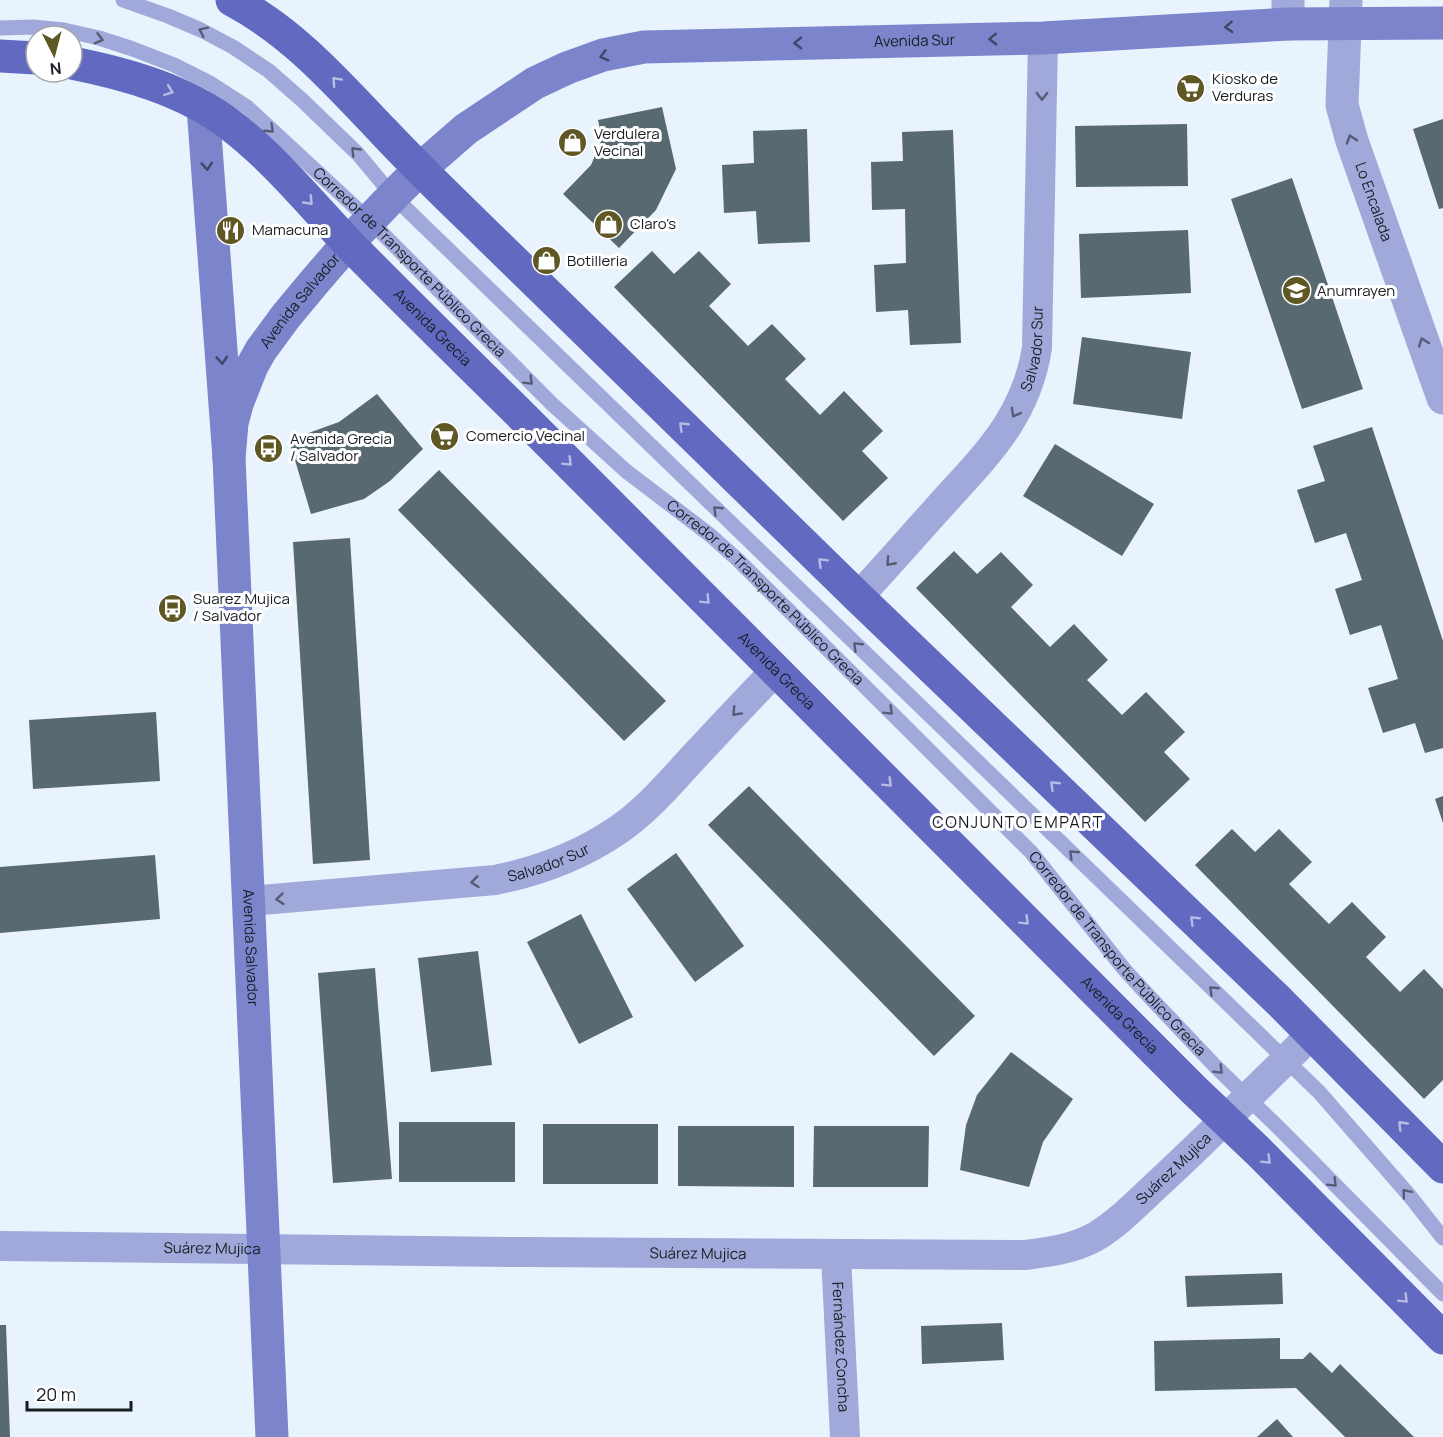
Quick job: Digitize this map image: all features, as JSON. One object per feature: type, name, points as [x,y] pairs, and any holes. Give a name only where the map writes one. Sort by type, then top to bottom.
[{"type":"main road","points":[[232,0],[272,25],[318,63],[420,169],[858,597],[1312,1034],[1443,1167]]},
{"type":"main road","name":"Avenida Sur","points":[[420,169],[466,129],[535,83],[603,55],[644,47],[1043,38],[1288,12],[1346,11],[1443,23]]},
{"type":"main road","points":[[0,56],[24,57]]},
{"type":"main road","name":"Avenida Grecia","points":[[84,66],[134,78],[174,92],[203,107],[226,121],[279,169],[358,232],[776,670],[1176,1073],[1236,1109],[1268,1160],[1443,1338]]},
{"type":"main road","name":"Avenida Salvador","points":[[203,107],[229,458],[272,1437]]},
{"type":"main road","name":"Avenida Salvador","points":[[229,458],[232,423],[237,404],[252,366],[267,342],[286,316],[358,232],[420,169]]},
{"type":"street","name":"Lo Encalada","points":[[1346,11],[1342,105],[1443,398]]},
{"type":"street","name":"Salvador Sur","points":[[858,597],[994,445],[1008,427],[1030,379],[1037,348],[1043,38]]},
{"type":"street","name":"Salvador Sur","points":[[249,901],[495,880],[525,874],[556,864],[619,830],[650,804],[776,670]]},
{"type":"street","name":"Suárez Mujica","points":[[0,1246],[836,1255],[1025,1255],[1049,1252],[1078,1245],[1100,1233],[1120,1218],[1191,1154],[1312,1034]]},
{"type":"street","name":"Fernández Concha","points":[[836,1255],[845,1437]]},
{"type":"lane","name":"Corredor de Transporte Público Grecia","points":[[123,0],[168,15],[233,47],[269,71],[302,100],[358,154],[393,196],[1319,1092],[1443,1238]]},
{"type":"lane","name":"Corredor de Transporte Público Grecia","points":[[0,28],[33,27],[64,30],[99,38],[174,65],[210,83],[247,107],[358,232],[626,471],[737,559],[1031,852],[1124,969],[1216,1067],[1236,1109],[1281,1130],[1443,1294]]},
{"type":"building","points":[[662,107],[676,169],[656,210],[619,248],[563,194],[591,165],[602,139],[598,120]]},
{"type":"building","points":[[1443,119],[1443,208],[1439,209],[1413,129]]},
{"type":"building","points":[[1187,124],[1188,186],[1076,187],[1075,126]]},
{"type":"building","points":[[807,129],[810,242],[758,244],[756,211],[724,213],[722,165],[754,163],[753,131]]},
{"type":"building","points":[[953,130],[961,343],[910,345],[908,310],[876,312],[874,265],[906,263],[905,209],[872,210],[871,162],[903,161],[902,132]]},
{"type":"building","points":[[1292,178],[1363,389],[1302,409],[1231,199]]},
{"type":"building","points":[[1188,230],[1191,293],[1081,298],[1079,234]]},
{"type":"building","points":[[652,251],[674,274],[699,251],[731,284],[709,306],[748,346],[772,324],[806,359],[785,379],[820,415],[844,391],[883,431],[862,451],[888,478],[843,521],[614,287]]},
{"type":"building","points":[[1082,337],[1191,352],[1182,419],[1073,404]]},
{"type":"building","points":[[377,394],[423,449],[390,481],[364,499],[311,514],[289,440],[339,422]]},
{"type":"building","points":[[1372,427],[1443,641],[1443,748],[1425,753],[1415,723],[1383,733],[1368,688],[1398,679],[1381,625],[1350,635],[1335,589],[1362,580],[1346,533],[1315,543],[1297,490],[1325,481],[1313,446]]},
{"type":"building","points":[[1055,444],[1154,504],[1122,556],[1023,496]]},
{"type":"building","points":[[439,470],[666,701],[624,741],[398,510]]},
{"type":"building","points":[[350,538],[370,860],[313,864],[293,542]]},
{"type":"building","points":[[954,551],[977,574],[1001,552],[1033,585],[1011,607],[1050,647],[1074,624],[1108,660],[1087,680],[1122,715],[1146,692],[1185,732],[1164,752],[1190,779],[1145,822],[916,588]]},
{"type":"building","points":[[156,712],[160,781],[33,789],[29,720]]},
{"type":"building","points":[[749,786],[975,1016],[934,1056],[708,825]]},
{"type":"building","points":[[1443,796],[1443,823],[1435,799]]},
{"type":"building","points":[[1232,829],[1255,852],[1279,829],[1312,862],[1289,884],[1329,924],[1352,902],[1386,937],[1366,957],[1400,992],[1424,969],[1443,989],[1443,1080],[1424,1099],[1195,865]]},
{"type":"building","points":[[676,853],[744,946],[695,982],[627,889]]},
{"type":"building","points":[[155,855],[160,919],[0,933],[0,867]]},
{"type":"building","points":[[581,914],[633,1017],[579,1044],[527,942]]},
{"type":"building","points":[[478,951],[492,1065],[431,1072],[418,958]]},
{"type":"building","points":[[375,968],[392,1179],[333,1183],[318,973]]},
{"type":"building","points":[[1011,1052],[1073,1099],[1043,1142],[1029,1187],[960,1170],[966,1125],[977,1095]]},
{"type":"building","points":[[399,1122],[515,1122],[515,1182],[399,1182]]},
{"type":"building","points":[[543,1124],[658,1124],[658,1184],[543,1184]]},
{"type":"building","points":[[678,1126],[794,1126],[794,1187],[678,1186]]},
{"type":"building","points":[[814,1126],[929,1126],[928,1187],[813,1187]]},
{"type":"building","points":[[1282,1273],[1283,1304],[1187,1307],[1185,1276]]},
{"type":"building","points":[[1002,1323],[1004,1360],[922,1364],[921,1326]]},
{"type":"building","points":[[0,1325],[6,1325],[10,1437],[0,1437]]},
{"type":"building","points":[[1280,1338],[1280,1359],[1303,1359],[1310,1352],[1332,1373],[1340,1364],[1414,1437],[1345,1437],[1296,1388],[1155,1391],[1154,1341]]},
{"type":"building","points":[[1277,1419],[1293,1437],[1257,1437]]},
{"type":"place","name":"Kiosko de Verduras","points":[[1191,88]]},
{"type":"place","name":"Verdulera Vecinal","points":[[573,143]]},
{"type":"place","name":"Claro's","points":[[609,224]]},
{"type":"place","name":"Mamacuna","points":[[231,230]]},
{"type":"place","name":"Botilleria","points":[[546,261]]},
{"type":"place","name":"Anumrayen","points":[[1296,291]]},
{"type":"place","name":"Comercio Vecinal","points":[[445,436]]},
{"type":"place","name":"Avenida Grecia / Salvador","points":[[269,448]]},
{"type":"place","name":"Suarez Mujica / Salvador","points":[[172,608]]},
{"type":"district","name":"CONJUNTO EMPART","points":[[1018,822]]}]
